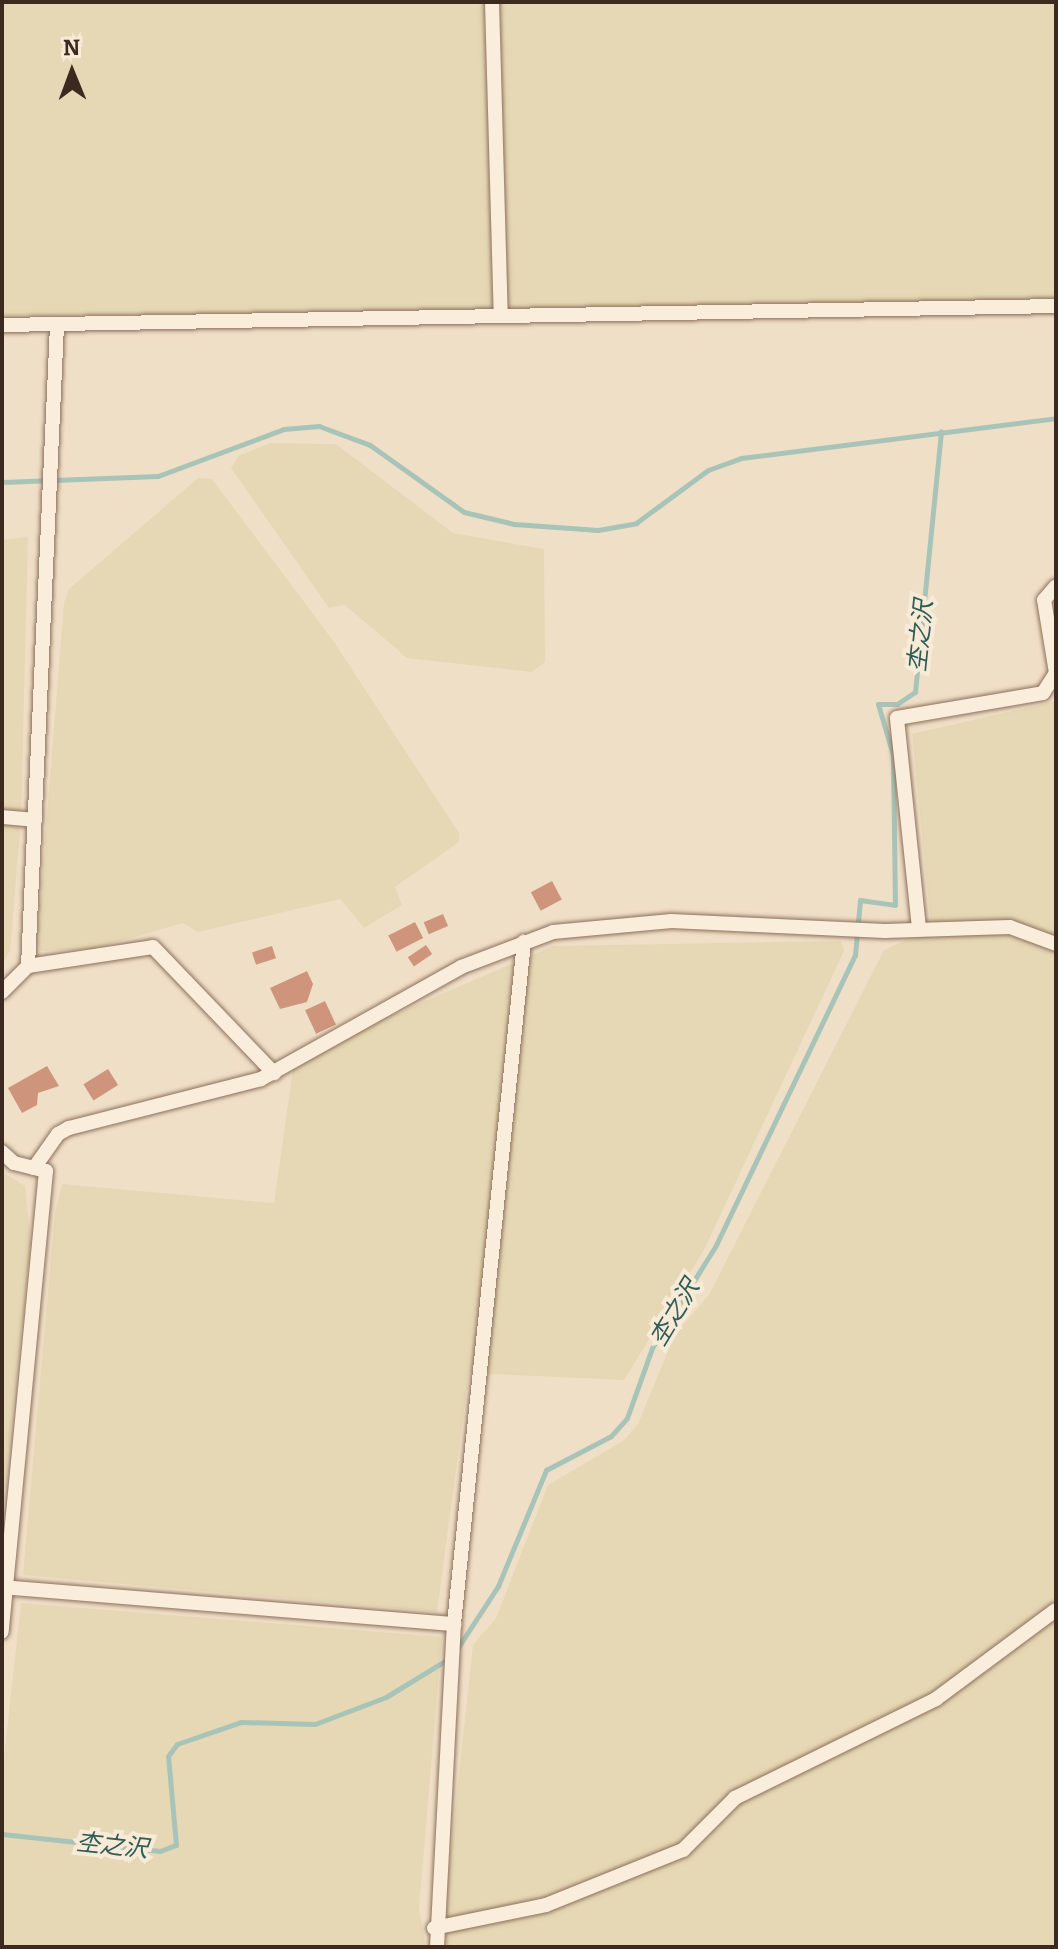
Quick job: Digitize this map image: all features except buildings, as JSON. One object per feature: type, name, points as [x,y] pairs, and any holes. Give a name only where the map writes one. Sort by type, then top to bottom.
[{"type":"street","points":[[492,2],[501,315]]},
{"type":"street","points":[[2,325],[1056,306]]},
{"type":"street","points":[[28,966],[57,324]]},
{"type":"street","points":[[919,928],[897,718],[1043,693],[1056,673],[1044,600],[1056,586]]},
{"type":"street","points":[[2,817],[35,820]]},
{"type":"street","points":[[34,1168],[58,1134],[69,1128],[274,1073],[461,967],[553,932],[671,921],[919,928],[1010,927],[1056,944]]},
{"type":"street","points":[[437,1947],[434,1928],[454,1624],[524,942]]},
{"type":"street","points":[[2,992],[28,966],[153,947],[274,1073]]},
{"type":"street","points":[[2,1152],[14,1163],[46,1171],[2,1632]]},
{"type":"street","points":[[4,1588],[454,1624]]},
{"type":"street","points":[[434,1928],[546,1905],[683,1850],[735,1798],[936,1699],[1056,1610]]},
{"type":"shaded area","points":[[2,2],[1056,2],[1056,315],[2,315]]},
{"type":"shaded area","points":[[270,443],[336,444],[453,533],[544,549],[545,662],[532,672],[407,658],[345,605],[329,608],[231,468],[238,456]]},
{"type":"shaded area","points":[[198,478],[212,479],[334,642],[459,833],[459,842],[395,887],[402,905],[364,928],[340,899],[198,932],[183,923],[93,949],[41,951],[37,940],[64,603],[69,589]]},
{"type":"shaded area","points":[[28,537],[21,820],[10,951],[2,964],[2,540]]},
{"type":"shaded area","points":[[1056,701],[1056,1947],[447,1947],[444,1913],[473,1645],[496,1618],[548,1485],[623,1441],[638,1424],[675,1334],[709,1295],[884,950],[913,937],[932,936],[912,734]]},
{"type":"shaded area","points":[[841,941],[844,951],[704,1250],[624,1380],[469,1373],[437,1612],[23,1575],[55,1213],[62,1184],[274,1203],[293,1069],[365,1027],[553,946]]},
{"type":"shaded area","points":[[2,1172],[25,1186],[31,1243],[2,1511]]},
{"type":"shaded area","points":[[21,1603],[442,1637],[419,1909],[426,1947],[2,1947],[2,1776]]},
{"type":"waterway","points":[[2,482],[158,476],[284,429],[319,426],[370,445],[464,512],[514,524],[598,530],[636,523],[708,470],[741,458],[1056,418]]},
{"type":"waterway","name":"杢之沢","points":[[455,1652],[498,1586],[546,1470],[611,1436],[627,1418],[652,1348],[716,1245],[855,955],[860,900],[895,905],[893,755],[878,704],[897,704],[915,692],[941,431]]},
{"type":"waterway","name":"杢之沢","points":[[2,1834],[160,1851],[176,1845],[168,1756],[177,1744],[241,1722],[315,1724],[386,1697],[448,1659]]}]
